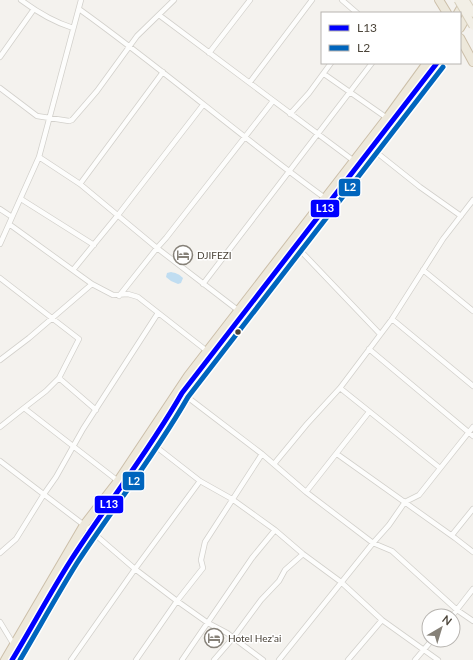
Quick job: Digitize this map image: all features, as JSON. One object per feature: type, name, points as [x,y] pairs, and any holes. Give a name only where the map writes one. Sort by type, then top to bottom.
[{"type":"highway","points":[[439,0],[446,12]]},
{"type":"highway","points":[[459,12],[466,0]]},
{"type":"highway","points":[[461,26],[473,7]]},
{"type":"highway","points":[[461,40],[472,60]]},
{"type":"highway","points":[[461,52],[472,60]]},
{"type":"highway","points":[[11,659],[51,593],[117,494],[184,382],[207,351],[241,313],[296,246],[426,64]]},
{"type":"highway","points":[[11,659],[14,645],[84,525],[173,409],[182,393],[325,198],[391,124],[435,64]]},
{"type":"main road","points":[[458,0],[473,26]]},
{"type":"main road","points":[[466,0],[473,13]]},
{"type":"street","points":[[21,0],[62,25],[74,28]]},
{"type":"street","points":[[0,244],[39,157],[81,0]]},
{"type":"street","points":[[0,88],[37,116],[65,121],[72,120],[97,91],[129,45],[174,0]]},
{"type":"street","points":[[209,53],[250,0]]},
{"type":"street","points":[[250,82],[312,0]]},
{"type":"street","points":[[342,0],[356,12]]},
{"type":"street","points":[[0,57],[34,9]]},
{"type":"street","points":[[79,9],[129,45],[203,105],[325,198]]},
{"type":"street","points":[[159,15],[356,163]]},
{"type":"street","points":[[290,114],[301,103],[330,64]]},
{"type":"street","points":[[203,284],[371,64]]},
{"type":"street","points":[[80,184],[163,72]]},
{"type":"street","points":[[324,74],[387,118]]},
{"type":"street","points":[[118,296],[166,238],[273,101]]},
{"type":"street","points":[[73,270],[118,215],[203,105]]},
{"type":"street","points":[[371,148],[420,187],[461,216]]},
{"type":"street","points":[[39,157],[80,184],[157,248],[241,313]]},
{"type":"street","points":[[21,198],[94,245]]},
{"type":"street","points":[[274,464],[307,424],[340,388],[392,319],[443,239],[473,200]]},
{"type":"street","points":[[0,209],[12,217]]},
{"type":"street","points":[[9,224],[92,284],[113,295],[133,295],[207,351]]},
{"type":"street","points":[[296,246],[380,334]]},
{"type":"street","points":[[423,270],[473,311]]},
{"type":"street","points":[[0,278],[79,339],[59,378],[46,391],[0,427]]},
{"type":"street","points":[[0,360],[29,338],[92,284]]},
{"type":"street","points":[[0,553],[16,539],[56,477],[83,429],[158,313]]},
{"type":"street","points":[[392,319],[473,386]]},
{"type":"street","points":[[369,349],[471,434]]},
{"type":"street","points":[[59,378],[96,410]]},
{"type":"street","points":[[340,388],[440,468]]},
{"type":"street","points":[[182,393],[262,454],[306,492],[373,543],[392,551],[455,608]]},
{"type":"street","points":[[24,408],[118,481]]},
{"type":"street","points":[[306,492],[369,412]]},
{"type":"street","points":[[279,660],[341,582],[389,525],[405,502],[419,495],[440,468],[471,434],[473,427]]},
{"type":"street","points":[[148,441],[200,481],[232,499],[275,530],[303,554],[341,582],[382,620],[438,660]]},
{"type":"street","points":[[136,660],[177,601],[203,568],[201,560],[205,542],[262,454]]},
{"type":"street","points":[[337,454],[473,552]]},
{"type":"street","points":[[0,461],[84,525],[135,569],[177,601],[263,660]]},
{"type":"street","points":[[71,660],[135,569],[200,481]]},
{"type":"street","points":[[452,536],[473,509]]},
{"type":"street","points":[[182,660],[252,558],[275,530]]},
{"type":"street","points":[[214,660],[233,638],[261,600],[279,581],[285,570],[303,554]]},
{"type":"street","points":[[459,608],[473,589]]},
{"type":"street","points":[[461,613],[473,621]]},
{"type":"street","points":[[348,660],[382,620]]},
{"type":"street","points":[[0,622],[14,645]]},
{"type":"street","points":[[415,660],[423,650]]},
{"type":"water","points":[[171,272],[183,278],[181,283],[178,284],[166,277],[167,273]]},
{"type":"transit line","name":"L13","points":[[12,660],[71,560],[156,436],[182,393],[436,64]]},
{"type":"transit line","name":"L2","points":[[20,660],[77,563],[148,461],[188,397],[443,67]]},
{"type":"place","name":"DJIFEZI","points":[[183,255]]},
{"type":"place","name":"Hotel Hez'ai","points":[[214,638]]}]
